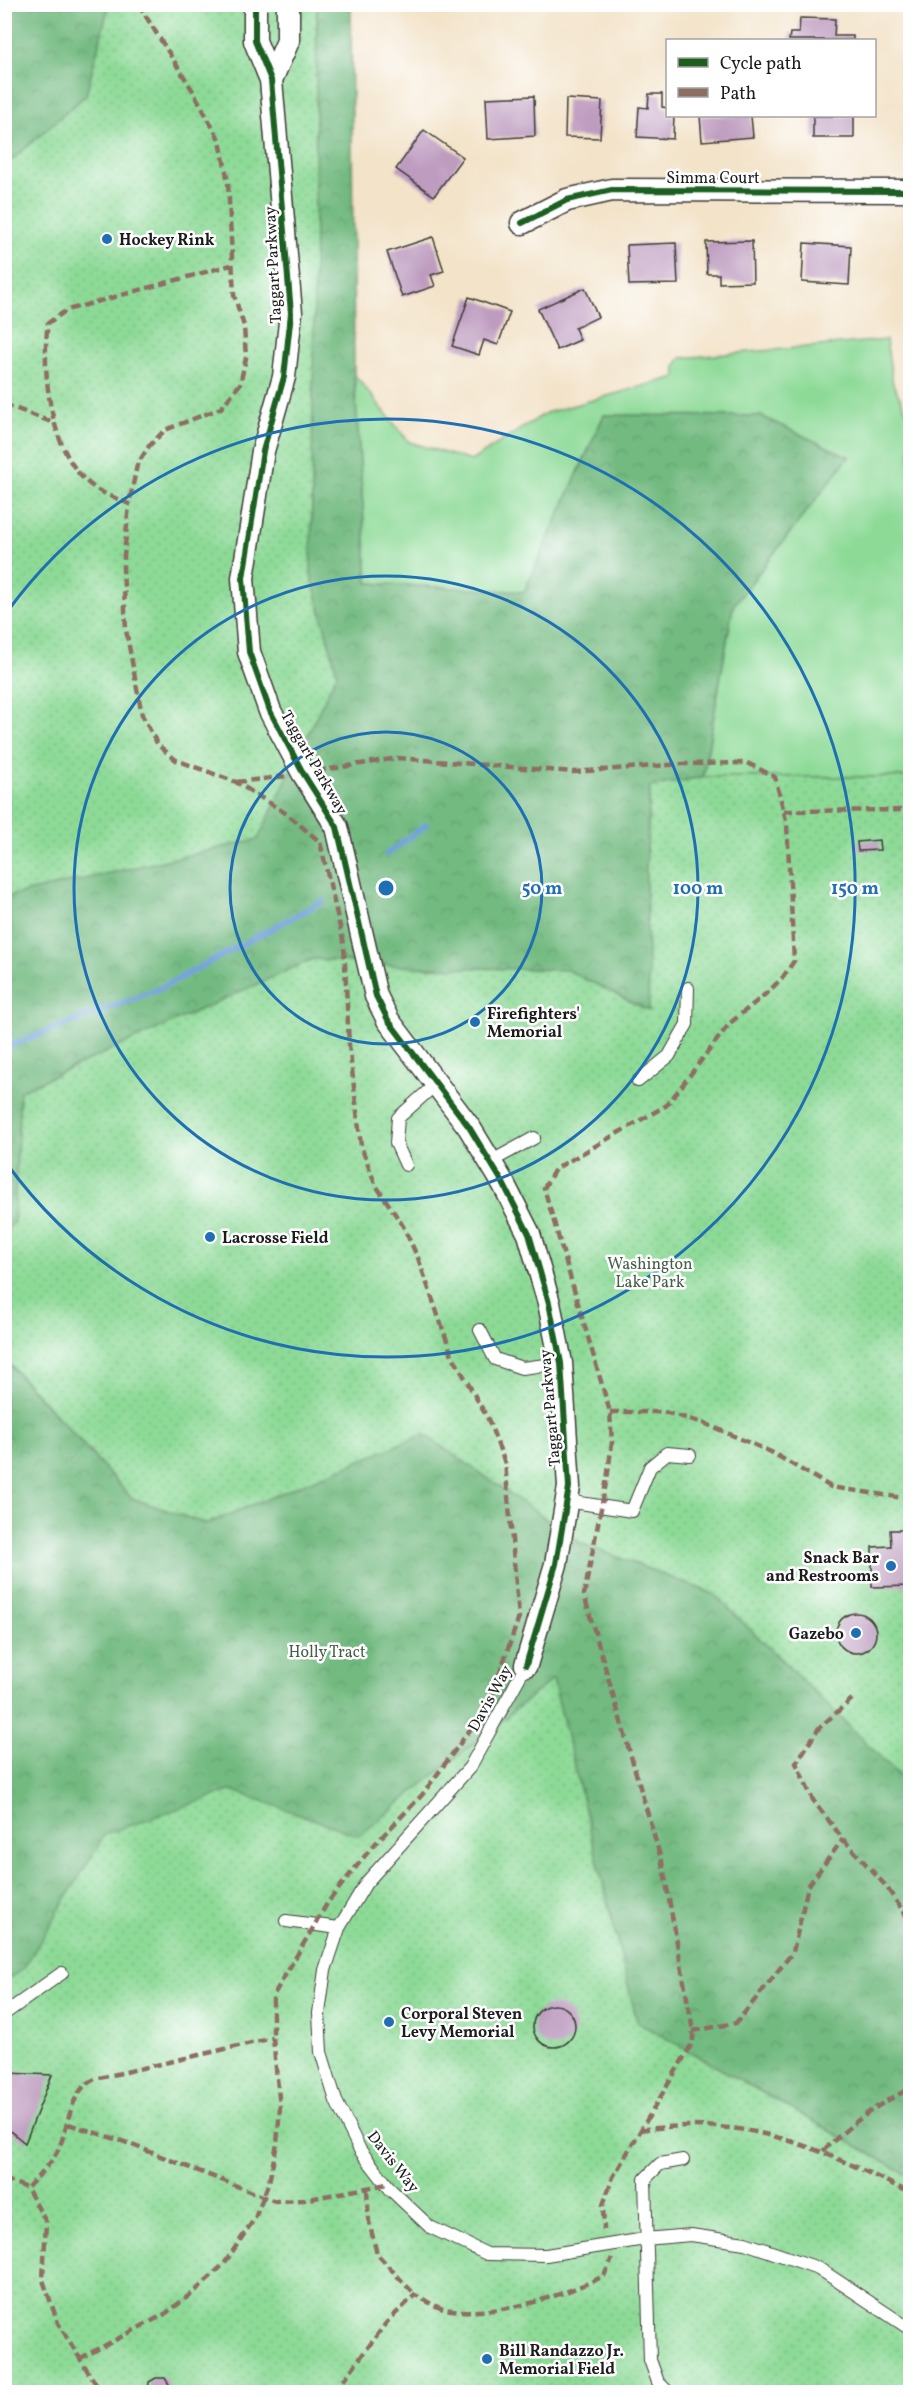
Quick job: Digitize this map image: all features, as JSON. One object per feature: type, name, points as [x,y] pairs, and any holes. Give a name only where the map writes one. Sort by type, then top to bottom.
[{"type":"street","name":"Taggart Parkway","points":[[255,4],[255,41],[271,80],[291,313],[284,377],[263,452],[243,578],[249,652],[270,711],[303,774],[337,827],[376,996],[388,1020],[437,1083],[490,1162],[528,1234],[549,1303],[561,1363],[569,1487],[556,1564],[526,1665]]},
{"type":"street","name":"Taggart Parkway","points":[[271,80],[288,40],[288,4]]},
{"type":"street","name":"Simma Court","points":[[522,223],[567,200],[612,190],[910,191]]},
{"type":"lane","points":[[638,1082],[669,1056],[687,1024],[688,988]]},
{"type":"lane","points":[[406,1165],[396,1143],[398,1118],[437,1083]]},
{"type":"lane","points":[[490,1162],[534,1138]]},
{"type":"lane","points":[[480,1330],[495,1359],[522,1368],[561,1363]]},
{"type":"lane","points":[[567,1502],[632,1511],[650,1467],[667,1453],[690,1455]]},
{"type":"lane","name":"Davis Way","points":[[526,1665],[470,1767],[366,1883],[339,1928],[325,1970],[320,2013],[321,2052],[336,2101],[360,2150],[391,2190],[430,2228],[487,2254],[546,2255],[645,2239],[691,2235],[745,2243],[818,2268],[910,2330]]},
{"type":"lane","points":[[286,1921],[339,1928]]},
{"type":"lane","points":[[4,2014],[62,1973]]},
{"type":"lane","points":[[668,2392],[657,2382],[650,2360],[645,2179],[660,2164],[683,2160]]},
{"type":"green space","points":[[5,5],[109,5],[86,95],[5,166]]},
{"type":"green space","points":[[109,5],[317,5],[311,575],[337,673],[258,839],[5,897],[5,166],[86,95]]},
{"type":"green space","points":[[317,5],[351,5],[354,374],[368,583],[524,592],[604,415],[761,416],[849,457],[733,606],[703,777],[650,787],[646,871],[649,1011],[567,970],[416,967],[313,959],[20,1091],[14,1223],[5,1231],[5,897],[258,839],[337,673],[311,575]]},
{"type":"green space","points":[[886,340],[893,384],[910,418],[910,777],[703,777],[733,606],[849,456],[604,415],[524,592],[368,583],[354,374],[409,442],[471,461],[546,413],[676,377],[676,365],[681,358]]},
{"type":"green space","name":"Washington Lake Park","points":[[703,777],[910,777],[910,1786],[714,1594],[581,1543],[424,1434],[206,1524],[132,1498],[5,1359],[5,1231],[14,1223],[20,1091],[313,959],[416,967],[567,970],[649,1011],[646,871],[650,787]]},
{"type":"green space","name":"Holly Tract","points":[[4,1359],[132,1498],[206,1524],[424,1434],[581,1543],[714,1594],[910,1786],[910,2176],[637,2022],[553,1679],[359,1836],[232,1790],[106,1834],[24,1968],[5,1982]]},
{"type":"green space","points":[[553,1679],[637,2022],[910,2176],[910,2392],[5,2392],[4,1982],[24,1968],[105,1834],[232,1790],[359,1836]]},
{"type":"building","points":[[800,18],[835,19],[834,36],[853,36],[853,39],[789,39],[790,33],[799,33]]},
{"type":"building","points":[[649,94],[662,94],[662,107],[666,108],[666,117],[674,117],[673,139],[637,137],[639,107],[648,108]]},
{"type":"building","points":[[534,96],[535,136],[488,139],[486,98]]},
{"type":"building","points":[[566,99],[602,101],[600,138],[565,137]]},
{"type":"building","points":[[700,117],[751,117],[753,137],[702,141]]},
{"type":"building","points":[[813,117],[854,117],[854,138],[813,138]]},
{"type":"building","points":[[424,130],[463,157],[434,196],[396,169]]},
{"type":"building","points":[[433,237],[444,271],[431,275],[435,286],[402,297],[387,252]]},
{"type":"building","points":[[752,241],[753,282],[719,283],[719,274],[707,274],[706,242]]},
{"type":"building","points":[[676,243],[678,284],[629,285],[627,245]]},
{"type":"building","points":[[804,243],[851,246],[849,285],[802,282]]},
{"type":"building","points":[[585,288],[598,317],[575,328],[580,340],[557,350],[538,309]]},
{"type":"building","points":[[469,297],[510,312],[498,345],[484,340],[479,355],[452,346]]},
{"type":"building","points":[[879,840],[880,850],[858,851],[857,842]]},
{"type":"building","name":"Snack Bar and Restrooms","points":[[890,1530],[910,1530],[910,1586],[872,1587],[872,1547],[891,1546]]},
{"type":"building","name":"Gazebo","points":[[856,1613],[870,1619],[876,1633],[870,1647],[856,1653],[842,1647],[836,1633],[842,1619]]},
{"type":"building","points":[[554,2005],[569,2011],[575,2026],[569,2041],[554,2047],[539,2041],[533,2026],[539,2011]]},
{"type":"building","points":[[8,2073],[52,2075],[25,2143],[4,2126],[4,2081]]},
{"type":"building","points":[[156,2378],[165,2378],[169,2384],[168,2391],[151,2392],[148,2390],[149,2382]]},
{"type":"waterway","points":[[387,854],[426,825]]},
{"type":"waterway","points":[[4,1048],[161,988],[323,901]]},
{"type":"marked path","points":[[138,4],[193,91],[220,141],[228,182],[234,295],[244,326],[246,358],[240,384],[221,408],[165,430],[149,446],[137,465],[129,504],[96,489],[78,472],[66,454],[58,433],[48,387],[46,364],[48,323],[67,310],[231,265]]},
{"type":"marked path","points":[[4,404],[54,423]]},
{"type":"marked path","points":[[79,2359],[165,2314],[195,2291],[224,2264],[255,2218],[269,2182],[277,2144],[280,2108],[273,2038],[273,1996],[328,1902],[372,1847],[422,1795],[489,1704],[519,1617],[505,1463],[488,1419],[452,1355],[418,1258],[403,1226],[375,1184],[361,1146],[349,1045],[344,944],[320,842],[287,814],[236,782],[176,760],[158,745],[142,715],[126,630],[123,567],[129,504]]},
{"type":"marked path","points":[[317,771],[398,758],[573,772],[683,764],[747,763],[775,777],[787,824],[794,961],[783,977],[768,992],[730,1023],[667,1105],[555,1169],[544,1188],[610,1412],[612,1442],[608,1473],[584,1595],[663,1866],[693,2031],[693,2042],[613,2177],[603,2205],[604,2230]]},
{"type":"marked path","points":[[236,782],[288,776]]},
{"type":"marked path","points":[[784,811],[910,810]]},
{"type":"marked path","points":[[610,1412],[664,1412],[704,1423],[771,1452],[831,1487],[910,1499]]},
{"type":"marked path","points":[[852,1699],[819,1728],[796,1763],[813,1800],[843,1839],[885,1885],[910,1921]]},
{"type":"marked path","points":[[693,2031],[736,2023],[793,1952],[808,1886],[843,1839]]},
{"type":"marked path","points":[[107,2392],[97,2386],[58,2323],[43,2280],[46,2222],[27,2188],[54,2157],[75,2101],[86,2085],[95,2079],[273,2038]]},
{"type":"marked path","points":[[823,2151],[864,2116],[910,2089]]},
{"type":"marked path","points":[[68,2124],[122,2141],[275,2201],[304,2200],[387,2184]]},
{"type":"marked path","points":[[640,2130],[678,2126],[713,2127],[746,2130],[777,2137],[838,2159],[904,2190],[910,2196]]},
{"type":"marked path","points":[[4,2179],[27,2188]]},
{"type":"marked path","points":[[367,2190],[369,2222],[377,2254],[415,2295]]},
{"type":"marked path","points":[[335,2392],[386,2323],[415,2295],[444,2309],[485,2311],[505,2308],[566,2292],[604,2276],[612,2258]]},
{"type":"cycle path","points":[[255,4],[255,41],[271,80],[291,313],[284,377],[263,451],[243,578],[249,652],[270,711],[303,773],[337,827],[376,996],[388,1020],[469,1127],[503,1183],[529,1234],[549,1303],[561,1363],[569,1487],[556,1564],[526,1665]]},
{"type":"cycle path","points":[[522,223],[567,200],[612,190],[910,191]]},
{"type":"place","name":"Hockey Rink","points":[[107,239]]},
{"type":"place","name":"Firefighters' Memorial","points":[[475,1022]]},
{"type":"place","name":"Lacrosse Field","points":[[210,1237]]},
{"type":"place","name":"Snack Bar and Restrooms","points":[[891,1566]]},
{"type":"place","name":"Gazebo","points":[[856,1633]]},
{"type":"place","name":"Corporal Steven Levy Memorial","points":[[389,2022]]},
{"type":"place","name":"Bill Randazzo Jr. Memorial Field","points":[[487,2359]]}]
